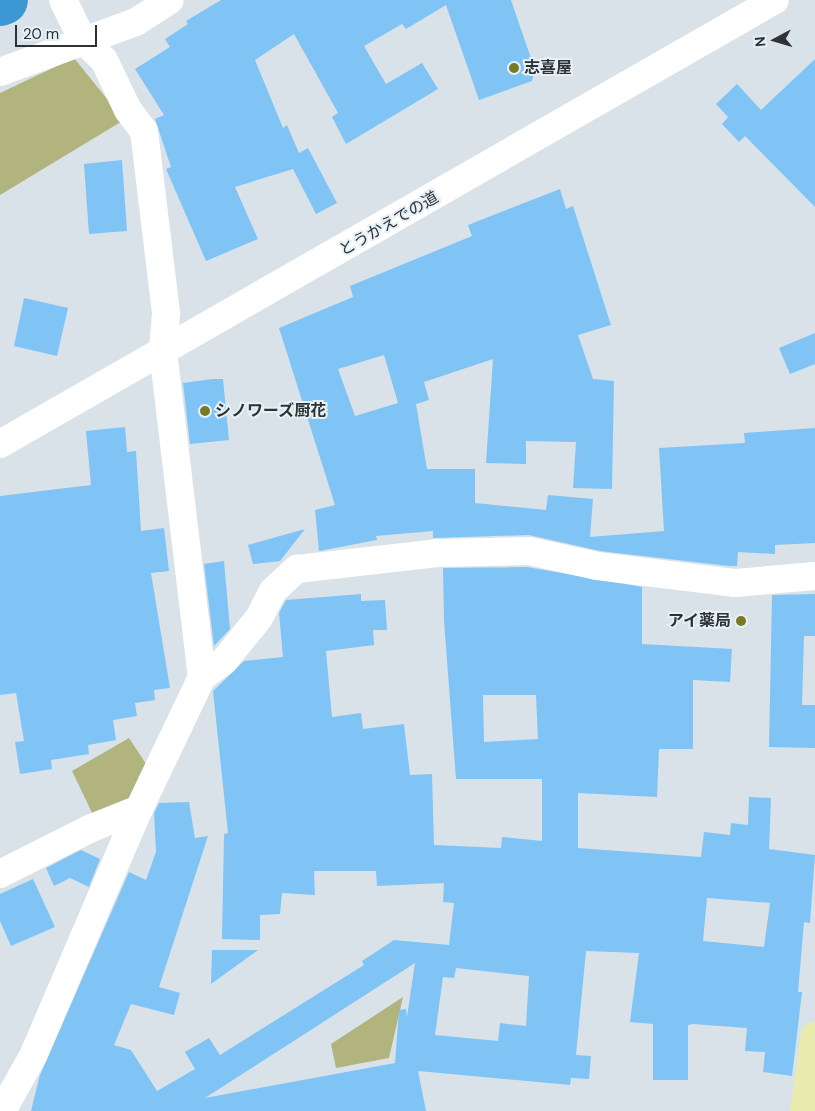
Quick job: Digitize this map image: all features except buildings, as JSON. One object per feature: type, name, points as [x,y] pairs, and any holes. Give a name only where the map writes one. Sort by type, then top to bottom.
[{"type":"main road","points":[[804,1111],[815,1036]]},
{"type":"street","points":[[63,0],[79,33],[104,60],[128,110],[144,131],[166,314],[164,351],[202,677]]},
{"type":"street","points":[[0,72],[79,33],[136,22],[170,0]]},
{"type":"street","name":"とうかえでの道","points":[[0,444],[775,0]]},
{"type":"street","points":[[2,1111],[33,1056],[139,809],[202,677],[224,661],[259,618],[273,591],[296,569],[436,554],[529,551],[598,566],[736,583],[815,576]]},
{"type":"street","points":[[0,874],[89,828],[139,809]]},
{"type":"green space","points":[[74,58],[124,120],[0,195],[0,93]]},
{"type":"green space","points":[[129,738],[152,773],[137,803],[95,819],[72,771]]},
{"type":"green space","points":[[403,997],[389,1058],[336,1068],[331,1044]]},
{"type":"place","name":"志喜屋","points":[[514,68]]},
{"type":"place","name":"シノワーズ厨花","points":[[205,411]]},
{"type":"place","name":"アイ薬局","points":[[741,621]]}]
